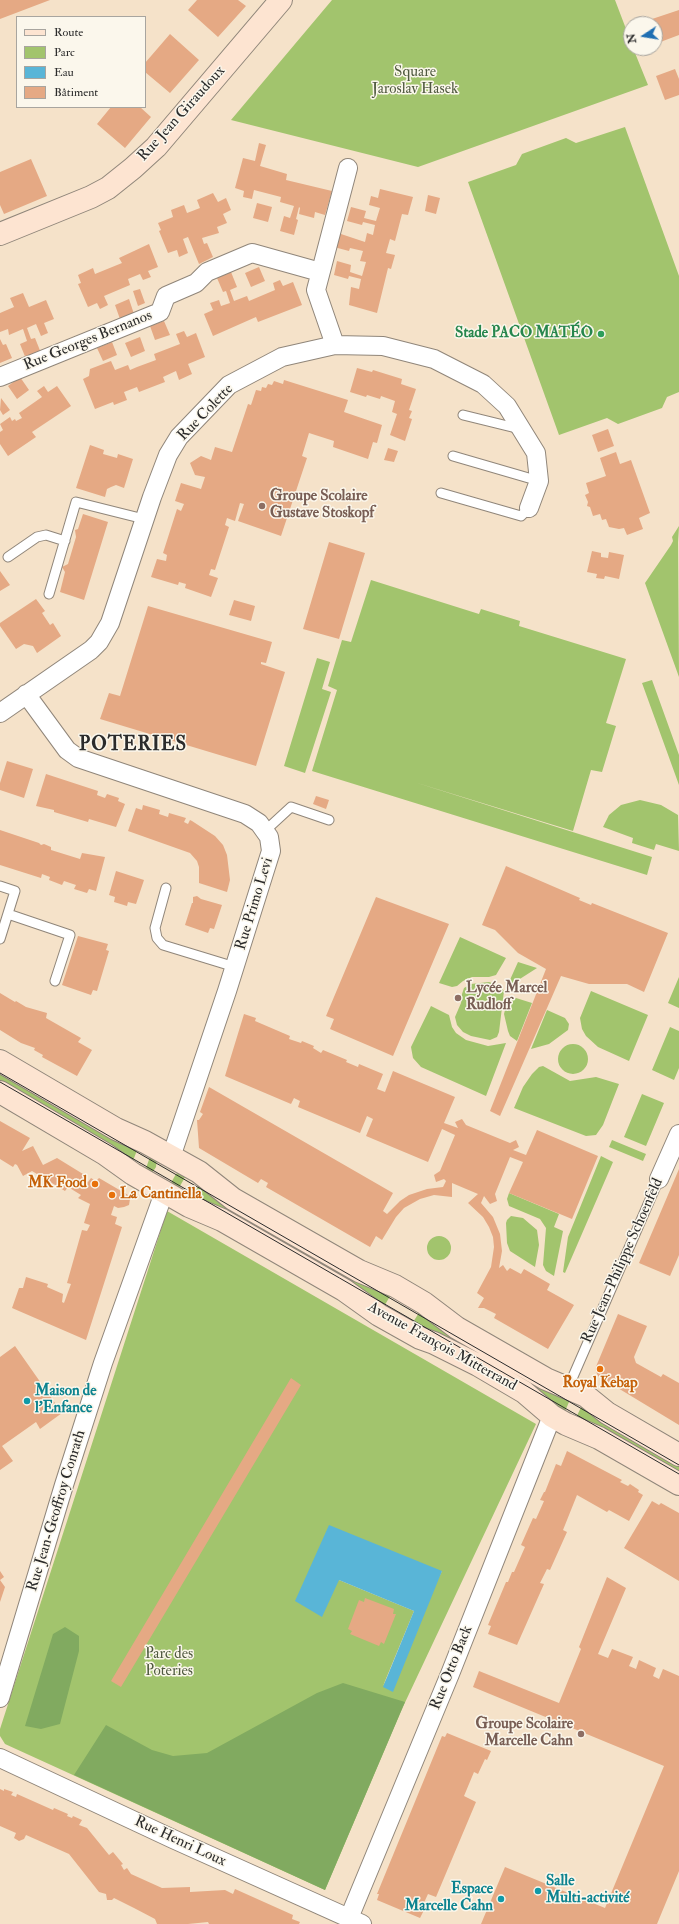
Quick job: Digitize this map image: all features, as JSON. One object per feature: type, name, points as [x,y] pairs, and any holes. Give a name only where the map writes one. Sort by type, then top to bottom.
[{"type":"street","name":"Rue Jean Giraudoux","points":[[0,234],[91,197],[108,188],[133,168],[156,147],[281,0]]},
{"type":"street","points":[[335,345],[316,290],[348,168]]},
{"type":"street","name":"Rue Georges Bernanos","points":[[0,377],[160,312],[166,296],[196,283],[208,272],[252,253],[320,272]]},
{"type":"street","name":"Rue Colette","points":[[0,713],[91,650],[106,633],[127,576],[144,519],[168,455],[179,438],[229,386],[282,357],[335,345],[383,346],[434,359],[483,384],[507,406],[536,453],[539,481],[529,508]]},
{"type":"street","points":[[26,694],[66,750],[78,758],[245,814],[259,823],[266,830]]},
{"type":"street","name":"Rue Primo Levi","points":[[171,1157],[235,967],[271,851],[266,830]]},
{"type":"street","name":"Avenue François Mitterrand","points":[[0,1061],[116,1128],[199,1172],[233,1198],[359,1271],[395,1286],[424,1304],[457,1328],[546,1379],[586,1396],[607,1413],[679,1455]]},
{"type":"street","name":"Avenue François Mitterrand","points":[[0,1092],[105,1154],[133,1174],[160,1190],[189,1206],[229,1224],[344,1290],[379,1315],[420,1338],[434,1343],[485,1369],[524,1392],[552,1416],[572,1427],[599,1438],[679,1484]]},
{"type":"street","name":"Rue Jean-Philippe Schoenfeld","points":[[659,1179],[679,1134]]},
{"type":"street","points":[[160,1190],[171,1157]]},
{"type":"street","name":"Rue Jean-Geoffroy Conrath","points":[[0,1698],[64,1485],[103,1363],[161,1201],[160,1190]]},
{"type":"street","name":"Rue Otto Back","points":[[354,1922],[447,1681],[552,1416]]},
{"type":"street","name":"Rue Henri Loux","points":[[0,1758],[354,1922]]},
{"type":"lane","points":[[463,415],[522,430]]},
{"type":"lane","points":[[452,456],[539,481]]},
{"type":"lane","points":[[441,492],[521,516],[529,508]]},
{"type":"lane","points":[[49,594],[76,502],[144,519]]},
{"type":"lane","points":[[8,557],[37,537],[46,535],[65,540]]},
{"type":"lane","points":[[266,830],[291,807],[329,820]]},
{"type":"lane","points":[[0,886],[15,891],[0,939]]},
{"type":"lane","points":[[166,888],[154,928],[157,938],[163,945],[235,967]]},
{"type":"lane","points":[[8,914],[70,935],[55,981]]},
{"type":"lane","name":"Rue Jean-Philippe Schoenfeld","points":[[568,1388],[659,1179]]},
{"type":"green space","name":"Square Jaroslav Hasek","points":[[332,0],[615,0],[623,21],[623,56],[636,56],[648,85],[418,167],[231,120]]},
{"type":"green space","name":"Stade PACO MATÉO","points":[[625,127],[679,276],[679,392],[667,397],[662,408],[618,424],[607,418],[559,435],[468,182],[516,165],[522,154],[566,138],[576,143]]},
{"type":"green space","points":[[679,526],[679,677],[645,583],[671,545],[673,541],[672,537]]},
{"type":"green space","points":[[371,580],[479,614],[481,609],[520,621],[519,626],[626,659],[606,723],[616,726],[602,772],[591,770],[573,831],[414,782],[652,857],[647,875],[312,771],[337,690],[328,686],[342,640],[351,642]]},
{"type":"green space","points":[[317,658],[330,662],[322,689],[331,692],[305,773],[284,766]]},
{"type":"green space","points":[[652,680],[679,755],[679,785],[642,683]]},
{"type":"green space","points":[[640,800],[661,805],[678,815],[679,851],[656,844],[654,850],[632,843],[633,838],[603,827],[609,815],[621,805]]},
{"type":"green space","points":[[460,937],[506,958],[496,975],[489,977],[472,977],[463,981],[457,986],[452,987],[439,983]]},
{"type":"green space","points":[[518,962],[537,968],[512,984],[509,982]]},
{"type":"green space","points":[[679,977],[679,1008],[668,1003]]},
{"type":"green space","points":[[489,982],[500,986],[504,991],[499,1032],[497,1037],[490,1040],[471,1036],[463,1032],[457,1025],[455,1017],[461,1003],[464,988],[471,984]]},
{"type":"green space","points":[[591,991],[648,1015],[629,1061],[598,1047],[586,1036],[582,1029],[580,1018]]},
{"type":"green space","points":[[516,998],[532,1003],[517,1041],[510,1036],[504,1014],[506,1006],[511,1000]]},
{"type":"green space","points":[[431,1006],[449,1015],[452,1027],[456,1033],[466,1040],[488,1046],[506,1043],[486,1096],[421,1067],[413,1058],[411,1047]]},
{"type":"green space","points":[[547,1010],[565,1018],[569,1024],[568,1030],[549,1044],[531,1049]]},
{"type":"green space","points":[[670,1027],[679,1031],[679,1068],[674,1080],[652,1070]]},
{"type":"green space","points":[[573,1044],[584,1048],[588,1059],[584,1070],[573,1074],[562,1070],[558,1059],[562,1048]]},
{"type":"green space","points":[[0,1066],[139,1145],[131,1166],[0,1088]]},
{"type":"green space","points":[[543,1066],[570,1081],[596,1077],[619,1084],[603,1125],[596,1135],[586,1136],[514,1108],[523,1087],[532,1074],[539,1067]]},
{"type":"green space","points":[[642,1094],[664,1103],[646,1146],[624,1137]]},
{"type":"green space","points":[[612,1140],[646,1154],[643,1161],[609,1147]]},
{"type":"green space","points":[[152,1151],[157,1158],[156,1167],[152,1173],[144,1174]]},
{"type":"green space","points":[[601,1156],[613,1162],[565,1273],[563,1272],[568,1237]]},
{"type":"green space","points":[[180,1172],[188,1172],[176,1193],[171,1186],[176,1174]]},
{"type":"green space","points":[[202,1180],[393,1291],[382,1310],[190,1200]]},
{"type":"green space","points":[[509,1193],[559,1214],[554,1227],[563,1231],[554,1276],[546,1271],[543,1265],[546,1228],[540,1219],[509,1206],[507,1199]]},
{"type":"green space","name":"Parc des Poteries","points":[[167,1211],[536,1424],[401,1711],[325,1890],[5,1744],[0,1736],[0,1729]],"holes":[[[442,1571],[383,1686],[414,1611],[339,1580]]]},
{"type":"green space","points":[[511,1216],[523,1218],[537,1230],[539,1245],[535,1267],[510,1251],[507,1243],[506,1223]]},
{"type":"green space","points":[[439,1236],[444,1237],[450,1243],[450,1253],[444,1259],[439,1260],[434,1259],[428,1253],[427,1248],[428,1243],[434,1237]]},
{"type":"green space","points":[[422,1308],[572,1395],[563,1416],[410,1327]]},
{"type":"green space","points":[[584,1401],[679,1460],[679,1479],[574,1422]]},
{"type":"green space","points":[[65,1627],[79,1636],[79,1651],[60,1724],[41,1729],[25,1726],[53,1634]]},
{"type":"green space","points":[[343,1683],[405,1702],[325,1890],[74,1775],[106,1725],[152,1750],[173,1756],[207,1753],[317,1693]]},
{"type":"water","points":[[329,1525],[442,1571],[393,1692],[383,1687],[414,1611],[339,1580],[322,1617],[295,1601]]},
{"type":"building","points":[[0,0],[50,0],[0,19]]},
{"type":"building","points":[[197,0],[238,0],[246,6],[218,37],[188,10]]},
{"type":"building","points":[[679,10],[679,35],[663,41],[663,16],[661,16]]},
{"type":"building","points":[[170,34],[199,60],[170,93],[146,73],[146,62]]},
{"type":"building","points":[[675,69],[679,79],[679,95],[665,100],[656,76]]},
{"type":"building","points":[[110,108],[141,108],[151,117],[125,148],[97,124]]},
{"type":"building","points":[[259,143],[266,145],[260,166],[287,174],[286,180],[332,191],[325,215],[315,212],[314,218],[299,214],[299,207],[296,219],[298,220],[294,235],[280,231],[284,216],[290,218],[294,206],[280,202],[281,197],[254,190],[252,199],[243,197],[244,191],[235,188],[243,158],[255,161]]},
{"type":"building","points":[[31,159],[47,196],[4,214],[0,205],[0,172]]},
{"type":"building","points":[[380,189],[413,197],[408,215],[402,214],[395,241],[390,239],[386,253],[395,255],[391,269],[388,268],[377,313],[349,305],[351,287],[359,289],[361,279],[349,276],[348,279],[334,275],[337,261],[351,265],[350,272],[362,276],[366,262],[360,261],[363,251],[350,248],[349,251],[334,247],[338,233],[365,242],[367,233],[373,235],[375,225],[363,222],[362,225],[347,221],[351,207],[366,211],[364,218],[376,221],[380,208],[369,205],[371,196],[378,198]]},
{"type":"building","points":[[213,193],[218,202],[226,198],[231,210],[223,214],[227,223],[217,227],[219,233],[202,238],[204,244],[207,243],[213,257],[199,264],[188,237],[183,239],[188,253],[179,257],[177,250],[168,253],[159,231],[161,230],[158,223],[173,217],[171,210],[184,205],[187,213],[200,208],[197,200]]},
{"type":"building","points":[[428,195],[440,198],[436,214],[425,211]]},
{"type":"building","points":[[257,203],[272,207],[268,222],[253,218]]},
{"type":"building","points":[[149,244],[158,267],[148,271],[151,277],[143,280],[140,274],[128,279],[130,285],[104,296],[108,305],[100,309],[97,303],[88,307],[78,284],[81,283],[78,275],[93,268],[95,274],[122,263],[119,258]]},
{"type":"building","points":[[259,267],[265,281],[251,287],[245,273]]},
{"type":"building","points":[[231,272],[237,287],[230,290],[234,301],[247,296],[249,301],[275,290],[273,283],[280,280],[283,286],[293,282],[302,305],[258,322],[256,317],[213,336],[204,314],[213,310],[210,303],[219,300],[221,306],[230,303],[226,291],[223,292],[217,278]]},
{"type":"building","points":[[140,289],[145,303],[138,306],[133,291]]},
{"type":"building","points":[[23,293],[29,307],[46,300],[54,319],[44,323],[48,333],[41,336],[36,324],[27,328],[31,339],[35,338],[41,353],[26,359],[20,344],[27,341],[23,329],[9,335],[8,329],[0,332],[0,313],[14,307],[10,298]]},
{"type":"building","points":[[129,299],[134,314],[120,319],[115,305]]},
{"type":"building","points":[[164,321],[170,335],[155,340],[150,326]]},
{"type":"building","points":[[184,331],[187,337],[196,333],[205,357],[188,364],[192,374],[179,380],[176,371],[163,377],[165,382],[139,392],[137,387],[124,392],[127,400],[114,405],[113,402],[95,409],[83,379],[89,376],[90,369],[111,361],[115,370],[128,365],[130,370],[156,360],[154,354],[180,344],[176,334]]},
{"type":"building","points":[[140,337],[145,351],[131,357],[125,343]]},
{"type":"building","points":[[0,339],[3,345],[6,344],[12,358],[0,363]]},
{"type":"building","points":[[112,342],[117,355],[103,361],[97,348]]},
{"type":"building","points":[[357,368],[372,372],[373,370],[402,379],[401,384],[416,389],[409,410],[412,411],[409,418],[412,419],[405,441],[390,435],[397,414],[392,412],[395,401],[381,396],[380,399],[367,395],[366,397],[350,392]]},
{"type":"building","points":[[20,377],[29,390],[17,399],[8,386]]},
{"type":"building","points":[[284,380],[348,400],[344,412],[382,425],[377,443],[373,442],[368,459],[333,447],[334,441],[309,433],[302,456],[307,458],[281,536],[238,521],[244,504],[240,503],[235,521],[227,518],[225,525],[229,527],[215,570],[211,569],[209,575],[218,578],[211,597],[185,588],[186,584],[179,582],[178,585],[151,577],[157,559],[166,561],[167,555],[163,553],[177,509],[181,511],[184,504],[175,501],[181,483],[201,489],[205,477],[195,475],[190,463],[201,456],[211,460],[215,447],[232,452],[248,404],[251,405],[256,390],[261,391],[262,387],[266,388],[268,384],[272,385],[274,381],[283,384]]},
{"type":"building","points":[[44,386],[48,392],[57,386],[71,406],[32,432],[36,437],[8,456],[0,444],[0,432],[3,430],[0,424],[10,417],[12,421],[22,418],[19,413],[42,397],[37,391]]},
{"type":"building","points":[[1,398],[10,410],[3,415],[0,410]]},
{"type":"building","points":[[608,429],[614,446],[598,452],[592,435]]},
{"type":"building","points":[[90,445],[104,450],[103,454],[117,458],[118,454],[133,459],[124,488],[116,485],[111,487],[107,489],[105,497],[76,488]]},
{"type":"building","points":[[388,448],[398,451],[394,462],[384,460]]},
{"type":"building","points":[[616,452],[620,464],[631,460],[650,513],[639,518],[643,529],[627,535],[624,528],[619,529],[609,527],[606,519],[602,520],[600,514],[593,516],[590,507],[587,506],[588,502],[585,495],[589,493],[586,483],[606,476],[600,458]]},
{"type":"building","points":[[83,514],[108,522],[84,600],[60,592],[65,572],[62,567],[68,564],[76,537],[75,530],[78,529]]},
{"type":"building","points":[[329,542],[365,553],[339,639],[303,629]]},
{"type":"building","points":[[592,551],[601,553],[601,557],[608,558],[609,552],[624,555],[619,579],[605,576],[604,579],[596,578],[597,574],[587,572]]},
{"type":"building","points":[[0,571],[10,585],[0,591]]},
{"type":"building","points":[[36,599],[45,611],[42,613],[50,625],[53,623],[61,636],[37,653],[33,646],[24,644],[16,649],[0,626],[0,623]]},
{"type":"building","points":[[234,600],[255,606],[251,621],[229,615]]},
{"type":"building","points":[[148,606],[272,642],[266,663],[261,662],[261,664],[285,672],[256,766],[100,719],[109,693],[120,696]]},
{"type":"building","points":[[7,761],[33,769],[24,798],[0,790],[0,783]]},
{"type":"building","points":[[46,774],[98,791],[97,795],[105,798],[107,794],[119,798],[118,801],[125,804],[116,827],[89,819],[88,822],[54,812],[54,810],[36,806]]},
{"type":"building","points":[[316,796],[329,800],[326,809],[313,804]]},
{"type":"building","points":[[143,805],[160,810],[159,814],[168,817],[169,813],[186,818],[184,822],[188,824],[190,820],[215,836],[223,845],[227,855],[230,880],[227,892],[199,883],[199,867],[197,861],[190,853],[128,831],[136,808],[142,810]]},
{"type":"building","points":[[0,830],[41,845],[44,844],[51,847],[51,850],[80,859],[82,853],[105,857],[96,891],[89,889],[87,893],[74,889],[76,885],[64,881],[62,885],[49,880],[50,877],[42,874],[41,878],[0,865]]},
{"type":"building","points":[[506,866],[580,898],[579,900],[591,905],[592,903],[668,933],[644,992],[627,984],[589,984],[561,976],[500,1116],[490,1111],[546,969],[518,953],[495,930],[482,925]]},
{"type":"building","points":[[116,871],[144,880],[136,904],[128,902],[127,906],[114,902],[115,897],[109,895]]},
{"type":"building","points":[[197,896],[201,899],[222,905],[214,929],[210,928],[208,933],[185,925],[193,903],[193,897]]},
{"type":"building","points":[[376,897],[449,924],[393,1056],[330,1029],[334,1019],[326,1016]]},
{"type":"building","points":[[78,936],[108,944],[106,950],[109,951],[97,991],[93,990],[91,995],[62,985]]},
{"type":"building","points":[[0,993],[26,1007],[47,1013],[46,1018],[81,1038],[78,1042],[92,1050],[77,1076],[42,1057],[43,1055],[34,1050],[35,1048],[21,1043],[0,1030]]},
{"type":"building","points":[[244,1014],[256,1018],[255,1021],[290,1036],[289,1039],[301,1043],[302,1041],[314,1046],[313,1048],[321,1053],[323,1050],[347,1060],[346,1062],[358,1067],[359,1064],[383,1074],[377,1089],[385,1092],[393,1071],[455,1097],[444,1123],[458,1128],[455,1122],[462,1119],[466,1125],[510,1143],[516,1140],[519,1147],[513,1150],[526,1155],[537,1130],[598,1156],[572,1219],[509,1193],[523,1162],[510,1157],[495,1194],[497,1201],[490,1204],[484,1196],[481,1203],[493,1217],[500,1234],[502,1251],[499,1268],[503,1265],[507,1271],[510,1268],[521,1274],[524,1269],[550,1284],[547,1290],[574,1305],[548,1349],[494,1318],[496,1314],[484,1308],[478,1308],[484,1298],[477,1293],[491,1267],[494,1247],[493,1237],[489,1227],[483,1217],[468,1203],[478,1194],[452,1183],[452,1197],[434,1195],[420,1199],[404,1208],[396,1217],[382,1240],[376,1236],[370,1247],[266,1187],[268,1183],[261,1179],[258,1183],[199,1148],[197,1120],[199,1120],[203,1114],[200,1112],[209,1087],[393,1193],[383,1211],[387,1214],[400,1201],[409,1195],[427,1189],[443,1187],[446,1181],[444,1179],[436,1182],[434,1175],[440,1171],[455,1135],[442,1129],[428,1162],[366,1136],[373,1119],[367,1116],[360,1133],[298,1107],[300,1101],[294,1098],[291,1104],[225,1076]]},
{"type":"building","points":[[0,1121],[30,1138],[22,1151],[33,1146],[43,1165],[57,1158],[83,1174],[82,1177],[88,1182],[91,1178],[96,1181],[99,1178],[128,1195],[130,1199],[129,1205],[118,1208],[114,1206],[111,1215],[117,1217],[115,1224],[122,1227],[86,1340],[12,1308],[19,1288],[23,1288],[26,1277],[48,1284],[47,1287],[63,1294],[62,1302],[64,1303],[71,1284],[67,1283],[82,1230],[87,1231],[90,1225],[84,1223],[90,1204],[78,1198],[81,1195],[68,1187],[65,1191],[32,1171],[23,1176],[17,1165],[15,1164],[13,1167],[0,1159]]},
{"type":"building","points":[[679,1169],[679,1255],[670,1276],[639,1263]]},
{"type":"building","points":[[618,1314],[647,1326],[634,1357],[636,1363],[661,1377],[663,1374],[679,1383],[679,1425],[598,1376],[595,1369]]},
{"type":"building","name":"Maison de l'Enfance","points":[[15,1346],[62,1413],[40,1429],[36,1422],[2,1446],[13,1461],[0,1470],[0,1357]]},
{"type":"building","points":[[291,1378],[301,1385],[121,1687],[111,1681]]},
{"type":"building","points":[[567,1451],[622,1480],[620,1482],[628,1486],[630,1484],[639,1490],[638,1492],[643,1495],[629,1521],[609,1510],[607,1512],[577,1495],[563,1530],[567,1532],[550,1570],[547,1569],[540,1583],[544,1584],[517,1645],[488,1634],[491,1626],[488,1625],[506,1582],[508,1582],[512,1572],[514,1572],[525,1547],[521,1545],[533,1518],[536,1519],[544,1501],[540,1500],[545,1492],[556,1464],[561,1466]]},
{"type":"building","points":[[652,1501],[659,1505],[661,1503],[679,1513],[679,1581],[624,1548]]},
{"type":"building","points":[[0,1571],[4,1577],[0,1580]]},
{"type":"building","points":[[607,1577],[626,1588],[598,1654],[608,1658],[612,1649],[633,1657],[629,1666],[636,1669],[639,1660],[656,1668],[653,1676],[659,1679],[663,1669],[679,1676],[679,1871],[657,1924],[481,1924],[505,1867],[605,1908],[664,1766],[473,1687],[479,1671],[559,1703],[581,1649],[579,1647]]},
{"type":"building","points":[[0,1580],[5,1587],[0,1602]]},
{"type":"building","points":[[365,1598],[394,1609],[393,1614],[396,1614],[384,1644],[381,1642],[379,1646],[350,1634],[352,1631],[348,1629],[359,1600],[364,1602]]},
{"type":"building","points":[[447,1733],[491,1751],[487,1760],[485,1759],[478,1774],[474,1772],[464,1796],[476,1802],[436,1897],[428,1894],[422,1907],[425,1908],[420,1918],[377,1900],[379,1894],[377,1894],[442,1736],[445,1737]]},
{"type":"building","points":[[0,1789],[13,1792],[11,1795],[16,1797],[17,1794],[53,1810],[54,1808],[68,1814],[67,1816],[72,1818],[73,1816],[82,1820],[79,1825],[87,1828],[109,1855],[113,1852],[123,1864],[121,1865],[124,1870],[127,1868],[131,1874],[162,1888],[190,1887],[190,1892],[225,1890],[233,1894],[235,1889],[293,1915],[292,1919],[300,1922],[299,1924],[209,1924],[208,1922],[188,1924],[157,1924],[155,1919],[114,1898],[112,1900],[107,1900],[106,1894],[99,1892],[69,1854],[26,1835],[24,1839],[19,1841],[14,1838],[16,1833],[0,1826]]},
{"type":"tram line","points":[[0,1073],[679,1465]]},
{"type":"tram line","points":[[0,1082],[679,1474]]},
{"type":"place","name":"Stade PACO MATÉO","points":[[601,334]]},
{"type":"place","name":"Groupe Scolaire Gustave Stoskopf","points":[[262,506]]},
{"type":"place","name":"Lycée Marcel Rudloff","points":[[458,998]]},
{"type":"place","name":"MK Food","points":[[95,1184]]},
{"type":"place","name":"La Cantinella","points":[[112,1195]]},
{"type":"place","name":"Royal Kebap","points":[[600,1369]]},
{"type":"place","name":"Maison de l'Enfance","points":[[27,1401]]},
{"type":"place","name":"Groupe Scolaire Marcelle Cahn","points":[[581,1734]]},
{"type":"place","name":"Salle Multi-activité","points":[[538,1891]]},
{"type":"place","name":"Espace Marcelle Cahn","points":[[501,1899]]},
{"type":"district","name":"POTERIES","points":[[133,746]]}]
